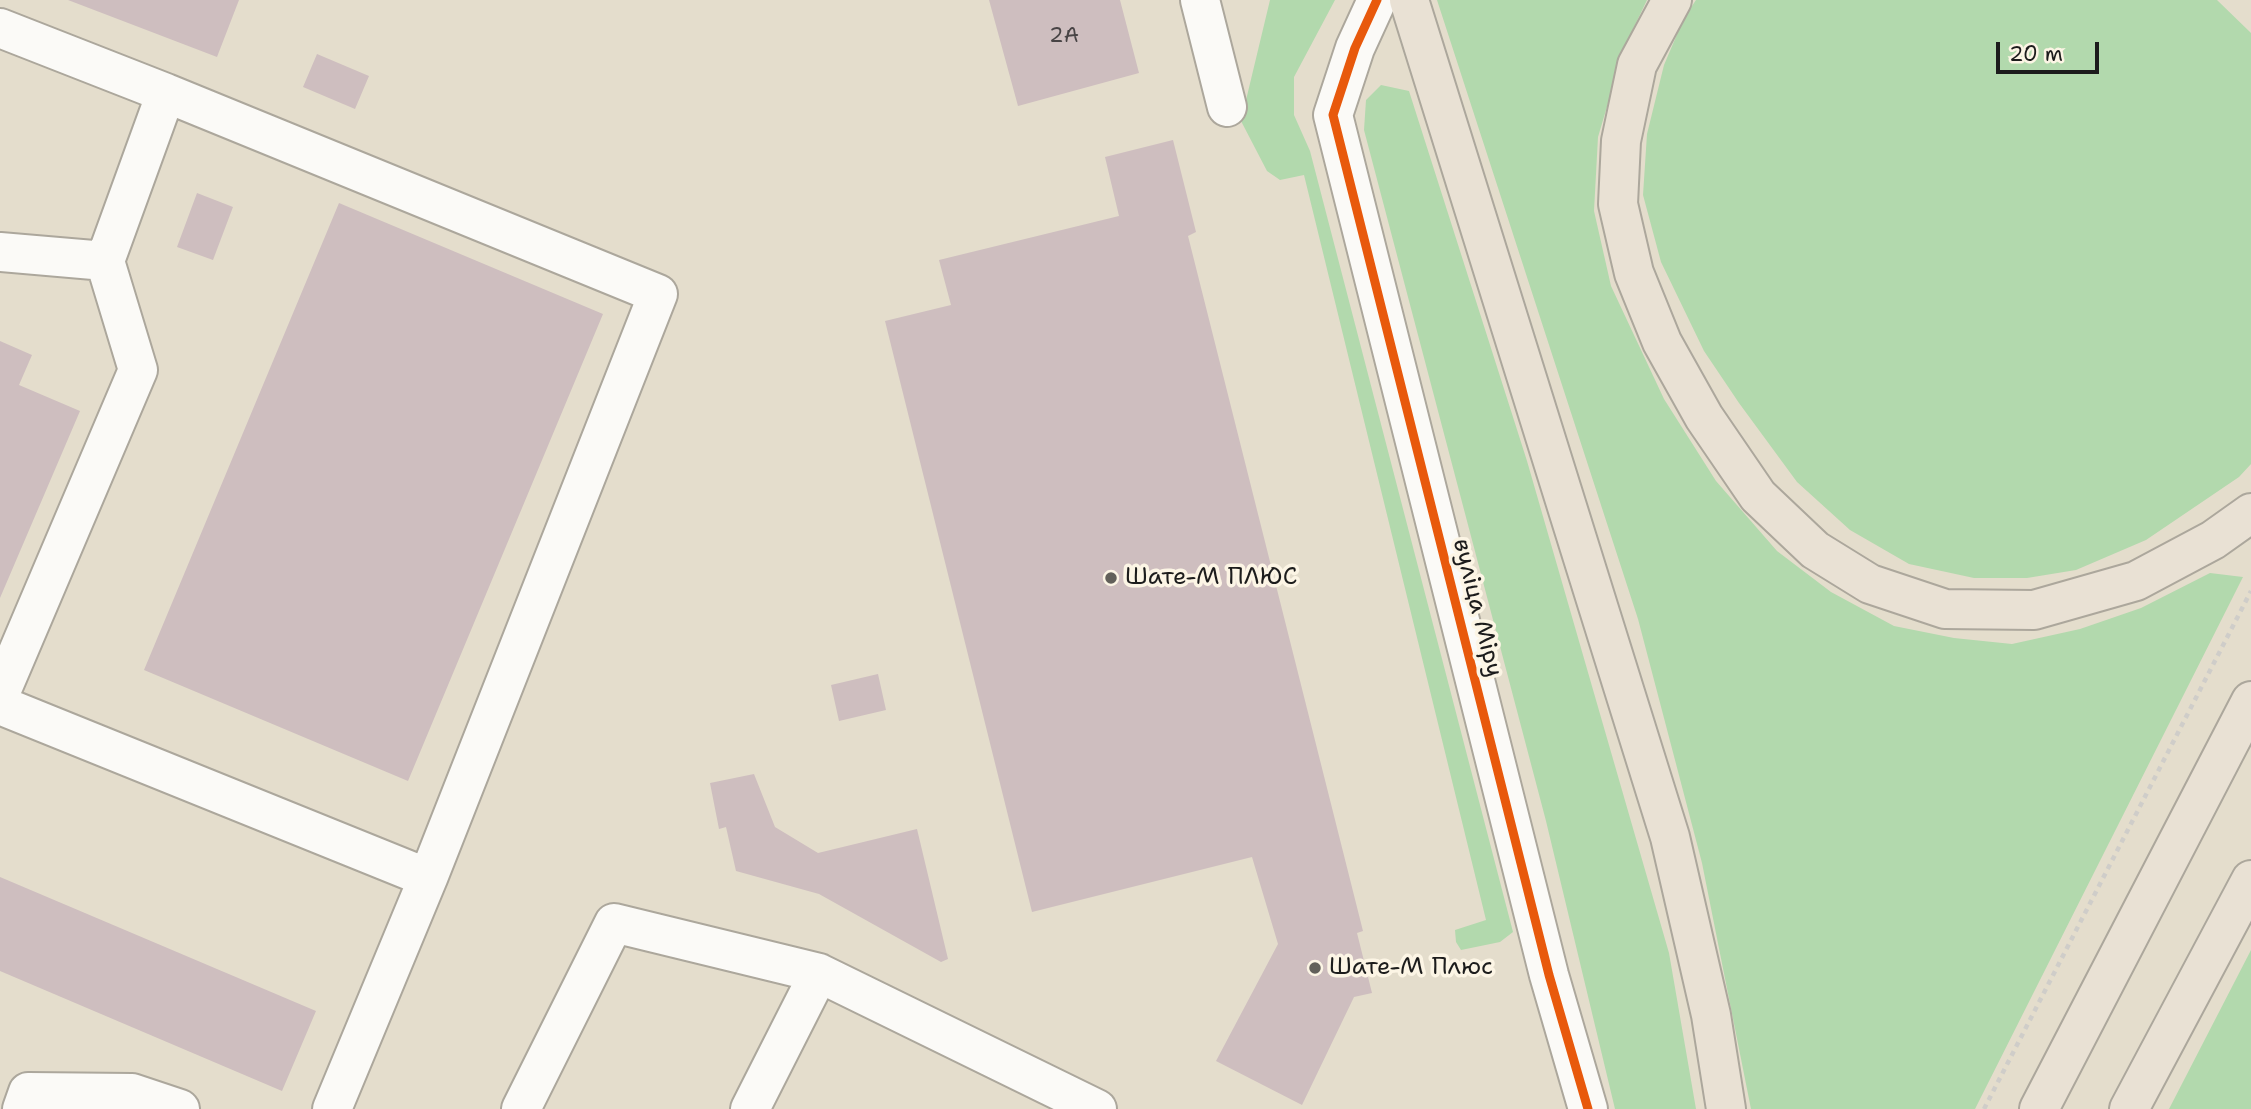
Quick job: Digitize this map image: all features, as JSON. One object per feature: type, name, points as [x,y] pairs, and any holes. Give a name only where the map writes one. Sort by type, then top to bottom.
[{"type":"highway","points":[[1409,0],[1670,836],[1711,1016],[1726,1109]]},
{"type":"highway","points":[[1672,0],[1637,65],[1622,141],[1618,204],[1634,273],[1662,342],[1704,417],[1758,496],[1815,550],[1870,583],[1945,609],[2034,610],[2136,581],[2213,540],[2251,513]]},
{"type":"highway","points":[[2039,1109],[2251,701]]},
{"type":"highway","points":[[2129,1109],[2251,880]]},
{"type":"street","name":"вуліца Міру","points":[[1377,0],[1355,48],[1333,115],[1546,962],[1588,1109]]},
{"type":"street","points":[[1207,7],[1227,107]]},
{"type":"street","points":[[0,28],[166,93],[658,295],[428,878],[332,1109]]},
{"type":"street","points":[[0,694],[138,370],[105,261],[166,93]]},
{"type":"street","points":[[0,252],[105,261]]},
{"type":"street","points":[[0,705],[428,878]]},
{"type":"street","points":[[521,1109],[614,923],[819,973],[1097,1109]]},
{"type":"street","points":[[750,1109],[819,973]]},
{"type":"street","points":[[22,1109],[28,1092],[132,1093],[180,1109]]},
{"type":"path","points":[[1984,1109],[2251,591]]},
{"type":"green space","points":[[1270,0],[1335,0],[1294,77],[1294,115],[1310,151],[1513,932],[1500,942],[1461,950],[1456,942],[1455,930],[1486,920],[1304,175],[1280,180],[1267,171],[1241,121]]},
{"type":"green space","points":[[1437,0],[1647,0],[1625,46],[1598,137],[1594,211],[1611,286],[1664,399],[1716,481],[1777,551],[1831,592],[1894,626],[1954,638],[2012,644],[2080,629],[2141,608],[2210,573],[2243,577],[1975,1109],[1751,1109],[1702,863],[1638,619]]},
{"type":"green space","points":[[1696,0],[2217,0],[2251,33],[2251,464],[2239,477],[2146,540],[2076,570],[2027,578],[1974,578],[1909,564],[1850,530],[1797,482],[1739,403],[1704,351],[1661,262],[1643,195],[1647,134],[1664,65],[1684,18]]},
{"type":"green space","points":[[1381,85],[1409,91],[1527,461],[1669,953],[1696,1109],[1615,1109],[1546,821],[1364,130],[1366,100]]},
{"type":"green space","points":[[2251,950],[2251,1109],[2169,1109]]},
{"type":"building","points":[[68,0],[239,0],[217,57]]},
{"type":"building","points":[[989,0],[1120,0],[1139,73],[1018,106]]},
{"type":"building","points":[[317,54],[369,76],[355,109],[303,87]]},
{"type":"building","name":"Шате-М ПЛЮС","points":[[1173,140],[1196,232],[1188,236],[1363,931],[1357,933],[1372,993],[1354,997],[1302,1105],[1216,1061],[1278,944],[1252,857],[1032,912],[885,321],[951,305],[939,260],[1119,216],[1105,157]]},
{"type":"building","points":[[197,193],[233,207],[213,260],[177,247]]},
{"type":"building","points":[[339,203],[603,314],[408,781],[144,670]]},
{"type":"building","points":[[0,341],[32,355],[19,385],[80,411],[0,598]]},
{"type":"building","points":[[878,674],[886,710],[839,721],[831,685]]},
{"type":"building","points":[[754,774],[775,827],[818,853],[917,829],[948,959],[941,962],[819,894],[736,871],[726,827],[719,829],[710,783]]},
{"type":"building","points":[[0,877],[316,1011],[282,1091],[0,971]]},
{"type":"cycle path","points":[[1377,0],[1355,48],[1333,115],[1549,975],[1588,1109]]},
{"type":"place","name":"Шате-М ПЛЮС","points":[[1111,578]]},
{"type":"place","name":"Шате-М Плюс","points":[[1315,968]]}]
